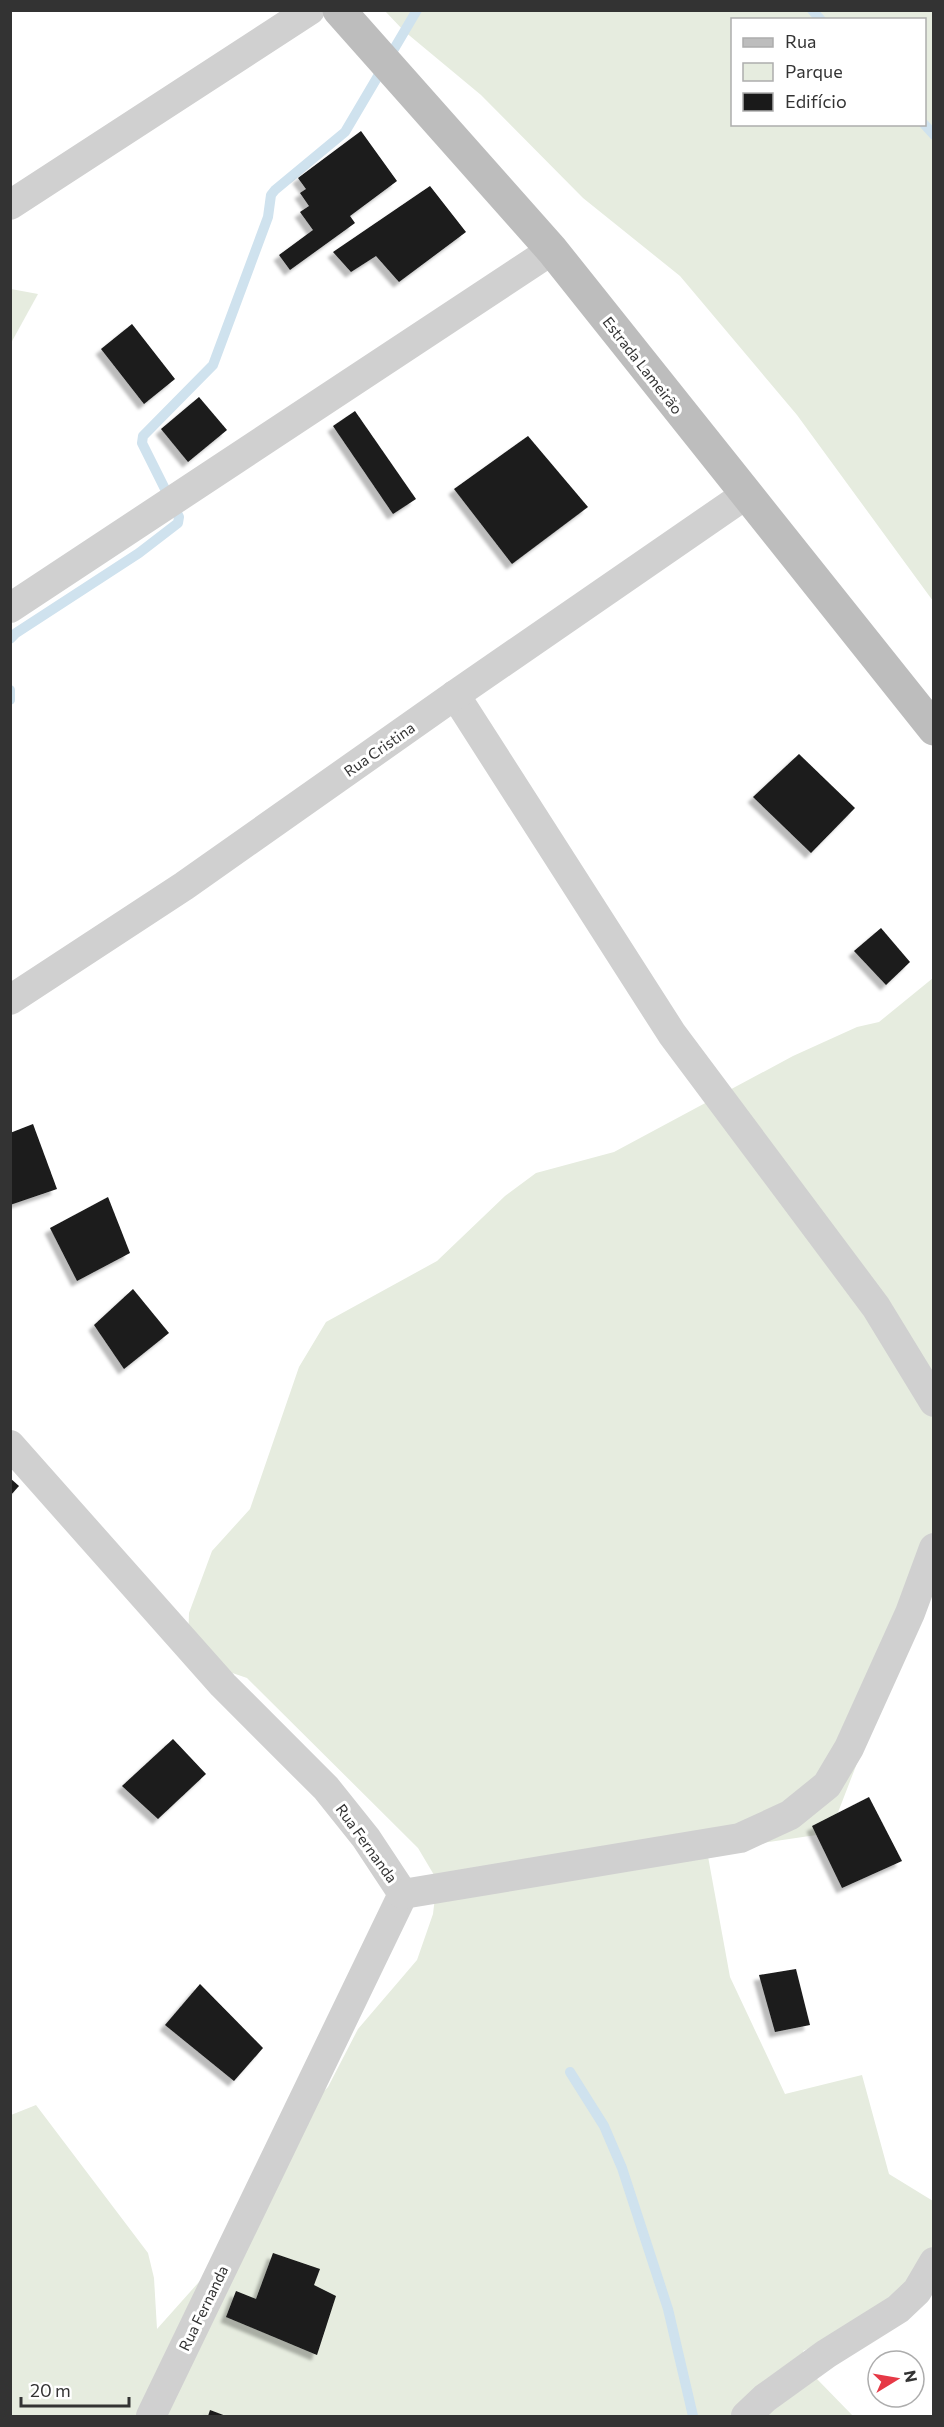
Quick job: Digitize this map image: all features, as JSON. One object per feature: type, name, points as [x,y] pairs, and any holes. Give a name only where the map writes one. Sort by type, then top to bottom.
[{"type":"street","points":[[10,205],[310,10]]},
{"type":"street","name":"Estrada Lameirão","points":[[339,10],[552,250],[933,729]]},
{"type":"street","points":[[10,608],[552,250]]},
{"type":"street","name":"Rua Cristina","points":[[10,1000],[184,886],[745,495]]},
{"type":"street","points":[[455,695],[672,1034],[876,1307],[933,1402]]},
{"type":"street","name":"Rua Fernanda","points":[[10,1445],[223,1685],[326,1788],[366,1838],[403,1894],[151,2416]]},
{"type":"street","points":[[403,1894],[740,1838],[790,1815],[827,1785],[849,1748],[910,1613],[933,1548]]},
{"type":"street","points":[[746,2416],[765,2398],[826,2354],[898,2308],[918,2291],[933,2262]]},
{"type":"green space","points":[[385,11],[933,11],[933,601],[797,415],[680,276],[583,198],[481,95],[404,31]]},
{"type":"green space","points":[[10,289],[38,294],[11,343]]},
{"type":"green space","points":[[933,978],[933,1567],[830,1833],[707,1851],[730,1977],[785,2094],[862,2075],[889,2174],[933,2201],[933,2271],[915,2301],[803,2351],[817,2379],[853,2416],[11,2416],[11,2115],[36,2105],[148,2253],[154,2278],[157,2329],[215,2264],[289,2128],[328,2087],[358,2029],[417,1960],[433,1914],[437,1880],[418,1848],[247,1678],[203,1663],[188,1643],[189,1613],[212,1551],[250,1509],[299,1367],[326,1322],[437,1261],[505,1196],[536,1173],[614,1152],[793,1056],[857,1027],[879,1022]]},
{"type":"building","points":[[361,131],[397,181],[350,216],[355,223],[290,270],[279,255],[313,230],[300,212],[309,206],[300,193],[306,189],[298,178]]},
{"type":"building","points":[[430,186],[466,232],[399,282],[376,256],[351,272],[333,252]]},
{"type":"building","points":[[132,324],[175,379],[144,404],[101,349]]},
{"type":"building","points":[[199,397],[227,430],[188,462],[161,429]]},
{"type":"building","points":[[355,411],[416,499],[393,514],[333,426]]},
{"type":"building","points":[[528,436],[588,507],[512,564],[454,489]]},
{"type":"building","points":[[799,754],[855,808],[811,853],[753,797]]},
{"type":"building","points":[[881,928],[910,962],[886,985],[854,951]]},
{"type":"building","points":[[33,1124],[57,1189],[10,1205],[10,1133]]},
{"type":"building","points":[[108,1197],[130,1253],[77,1281],[50,1228]]},
{"type":"building","points":[[133,1289],[169,1333],[124,1369],[94,1325]]},
{"type":"building","points":[[10,1478],[19,1486],[10,1496]]},
{"type":"building","points":[[173,1739],[206,1774],[158,1819],[122,1786]]},
{"type":"building","points":[[869,1797],[902,1861],[842,1888],[812,1826]]},
{"type":"building","points":[[796,1969],[810,2025],[775,2032],[759,1975]]},
{"type":"building","points":[[200,1984],[263,2048],[234,2081],[165,2025]]},
{"type":"building","points":[[273,2253],[320,2269],[314,2285],[336,2296],[317,2355],[226,2317],[236,2291],[256,2299]]},
{"type":"building","points":[[210,2410],[226,2416],[208,2416]]},
{"type":"waterway","points":[[10,639],[139,553],[178,523],[179,517],[142,443],[143,436],[213,365],[268,217],[271,195],[345,132],[417,10]]},
{"type":"waterway","points":[[812,10],[819,18]]},
{"type":"waterway","points":[[926,126],[934,135]]},
{"type":"waterway","points":[[10,690],[10,700]]},
{"type":"waterway","points":[[570,2072],[604,2126],[622,2168],[668,2309],[693,2416]]}]
